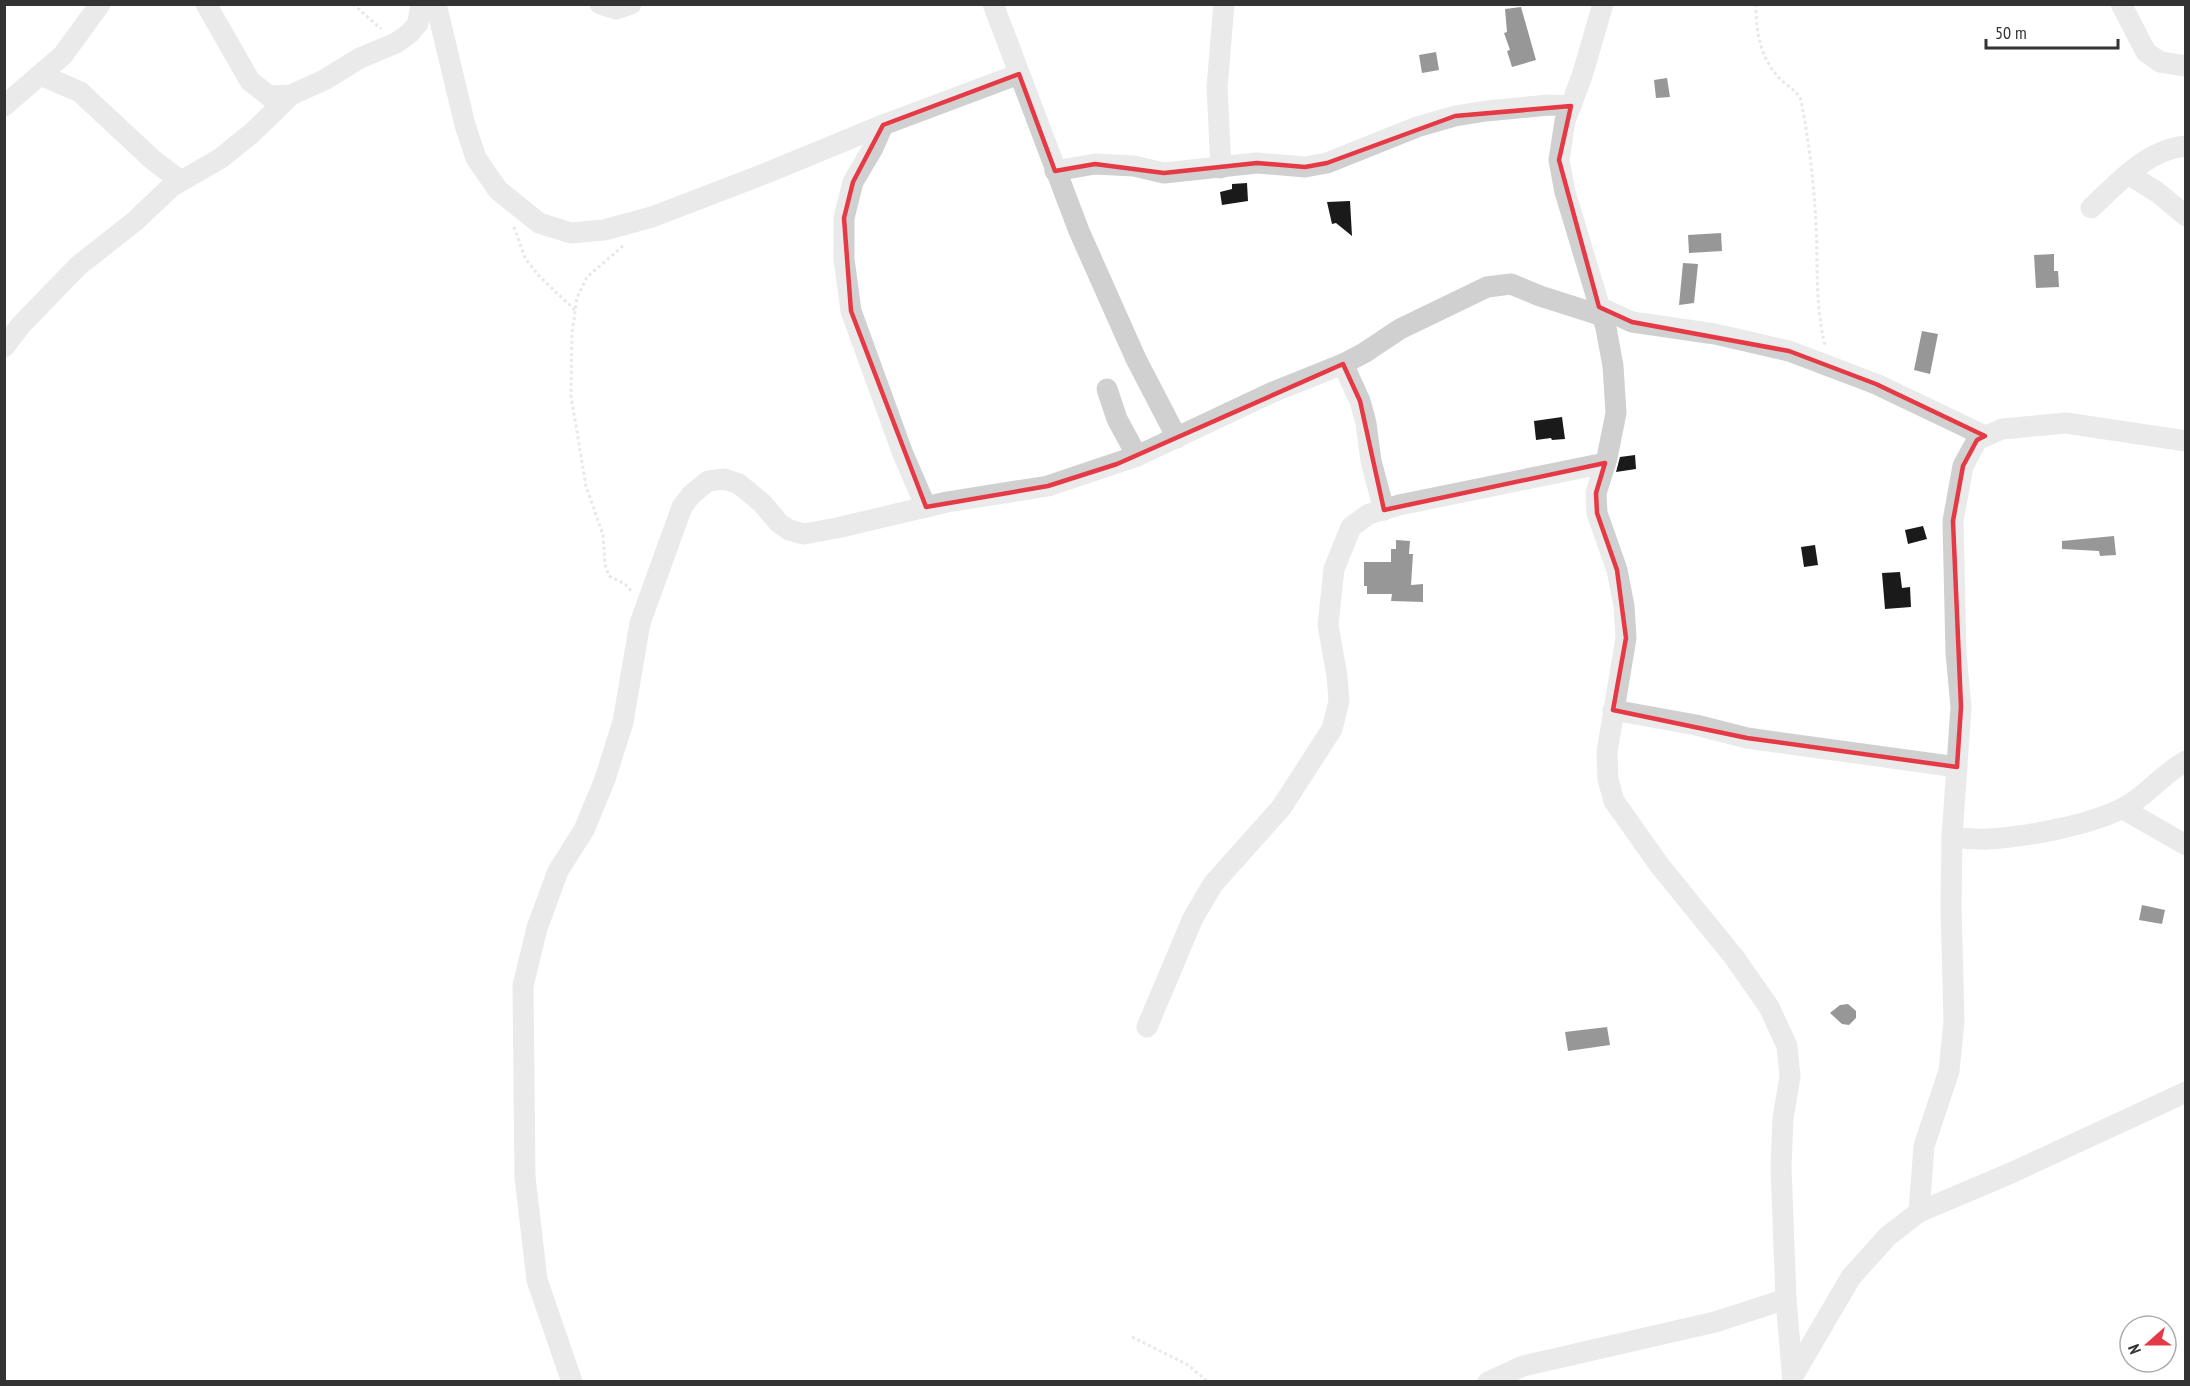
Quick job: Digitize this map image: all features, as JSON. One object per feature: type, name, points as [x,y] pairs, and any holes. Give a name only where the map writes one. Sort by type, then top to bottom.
[{"type":"street","points":[[4,106],[63,55],[100,4]]},
{"type":"street","points":[[206,4],[250,81],[269,96],[291,95]]},
{"type":"street","points":[[4,348],[21,325],[78,266],[134,222],[171,187],[221,158],[252,133],[291,95],[324,80],[360,58],[396,43],[410,33],[418,23],[421,4]]},
{"type":"street","points":[[436,4],[465,125],[476,158],[498,190],[539,223],[571,233],[604,230],[652,217],[883,125],[1019,74]]},
{"type":"street","points":[[600,4],[616,9],[632,4]]},
{"type":"street","points":[[993,4],[1079,231],[1136,359],[1177,438]]},
{"type":"street","points":[[1002,29],[1013,4]]},
{"type":"street","points":[[1221,168],[1217,87],[1224,4]]},
{"type":"street","points":[[1603,4],[1582,76],[1565,121],[1559,160],[1565,192],[1601,311],[1613,366],[1616,413],[1596,493],[1598,513],[1617,570],[1624,606],[1626,638],[1607,752],[1608,779],[1614,801],[1660,866],[1734,957],[1769,1007],[1787,1046],[1790,1077],[1783,1118],[1780,1167],[1786,1299],[1793,1379]]},
{"type":"street","points":[[2121,4],[2146,52],[2160,62],[2186,66]]},
{"type":"street","points":[[41,75],[80,92],[153,160],[181,181]]},
{"type":"street","points":[[1055,171],[1095,164],[1134,166],[1164,172],[1257,163],[1305,167],[1327,163],[1417,127],[1455,116],[1549,105],[1571,106]]},
{"type":"street","points":[[883,125],[873,148],[853,182],[844,218],[844,259],[851,311],[903,454],[926,507]]},
{"type":"street","points":[[2091,208],[2136,166],[2157,154],[2186,146]]},
{"type":"street","points":[[2128,174],[2157,192],[2186,216]]},
{"type":"street","points":[[572,1382],[537,1280],[525,1177],[524,986],[537,928],[558,870],[584,831],[605,779],[623,722],[632,663],[643,615],[682,507],[691,495],[708,481],[724,479],[739,484],[762,503],[779,523],[789,530],[804,534],[926,507],[1048,486],[1137,456],[1274,392],[1343,364],[1400,329],[1487,287],[1511,284],[1540,296],[1601,311],[1632,322],[1706,333],[1779,348],[1876,384],[1985,436]]},
{"type":"street","points":[[1343,364],[1360,401],[1371,461],[1384,510]]},
{"type":"street","points":[[1107,389],[1117,419],[1137,456]]},
{"type":"street","points":[[1919,1212],[1924,1146],[1949,1071],[1954,1021],[1952,837],[1961,707],[1956,653],[1953,521],[1963,466],[1977,440],[2002,429],[2066,423],[2186,441]]},
{"type":"street","points":[[1147,1027],[1193,918],[1213,884],[1281,808],[1332,729],[1339,701],[1328,626],[1334,569],[1351,527],[1369,514],[1384,510],[1605,463]]},
{"type":"street","points":[[1613,710],[1759,740],[1957,767]]},
{"type":"street","points":[[1952,837],[1987,840],[2064,828],[2122,809],[2143,796],[2173,769],[2186,761]]},
{"type":"street","points":[[2122,809],[2186,845]]},
{"type":"street","points":[[1793,1379],[1851,1277],[1887,1236],[1919,1212],[2011,1173],[2186,1092]]},
{"type":"street","points":[[1488,1382],[1522,1366],[1715,1322],[1786,1299]]},
{"type":"path","points":[[354,4],[396,43]]},
{"type":"path","points":[[1756,4],[1756,32],[1769,65],[1784,83],[1797,92],[1801,100],[1808,139],[1815,209],[1818,320],[1832,367]]},
{"type":"path","points":[[513,225],[525,258],[539,276],[575,311]]},
{"type":"path","points":[[627,243],[586,277],[577,298],[572,333],[571,396],[586,486],[603,535],[605,565],[609,576],[625,584],[631,590],[643,615]]},
{"type":"path","points":[[1132,1337],[1188,1365],[1208,1382]]},
{"type":"highlighted area","points":[[1019,74],[1055,171],[1095,164],[1164,173],[1257,163],[1305,167],[1327,163],[1455,116],[1571,106],[1559,160],[1599,307],[1632,322],[1789,351],[1876,384],[1985,436],[1977,440],[1963,466],[1953,521],[1961,707],[1957,767],[1747,738],[1613,710],[1626,638],[1617,570],[1597,513],[1596,493],[1605,463],[1384,510],[1360,401],[1343,364],[1117,464],[1048,486],[926,507],[851,311],[844,218],[853,182],[883,125]]},
{"type":"building","points":[[1521,7],[1536,60],[1512,67],[1507,51],[1510,50],[1504,33],[1507,32],[1505,9]]},
{"type":"building","points":[[1436,52],[1439,70],[1422,73],[1419,55]]},
{"type":"building","points":[[1667,78],[1670,97],[1656,98],[1654,80]]},
{"type":"building","points":[[1247,183],[1248,201],[1222,205],[1220,192],[1232,189],[1232,184]]},
{"type":"building","points":[[1350,201],[1352,236],[1336,223],[1332,224],[1327,202]]},
{"type":"building","points":[[1721,233],[1722,251],[1689,253],[1688,235]]},
{"type":"building","points":[[2054,254],[2054,271],[2058,271],[2059,287],[2036,288],[2034,255]]},
{"type":"building","points":[[1683,263],[1698,264],[1694,303],[1679,305]]},
{"type":"building","points":[[1922,331],[1938,334],[1930,374],[1914,370]]},
{"type":"building","points":[[1562,417],[1565,439],[1536,440],[1534,421]]},
{"type":"building","points":[[1635,455],[1636,469],[1616,472],[1620,457]]},
{"type":"building","points":[[1923,526],[1927,539],[1908,544],[1905,530]]},
{"type":"building","points":[[2114,536],[2116,555],[2100,556],[2099,551],[2062,549],[2062,541]]},
{"type":"building","points":[[1396,540],[1410,541],[1409,554],[1413,554],[1411,585],[1423,584],[1423,602],[1391,601],[1392,594],[1367,594],[1367,586],[1364,586],[1364,562],[1391,562],[1391,549],[1396,549]]},
{"type":"building","points":[[1815,545],[1818,565],[1804,567],[1801,547]]},
{"type":"building","points":[[1900,572],[1902,588],[1910,587],[1911,607],[1885,609],[1882,573]]},
{"type":"building","points":[[2142,905],[2165,910],[2162,924],[2139,920]]},
{"type":"building","points":[[1848,1004],[1856,1011],[1856,1018],[1849,1025],[1842,1024],[1830,1013],[1840,1005]]},
{"type":"building","points":[[1607,1027],[1610,1045],[1568,1051],[1565,1032]]}]
